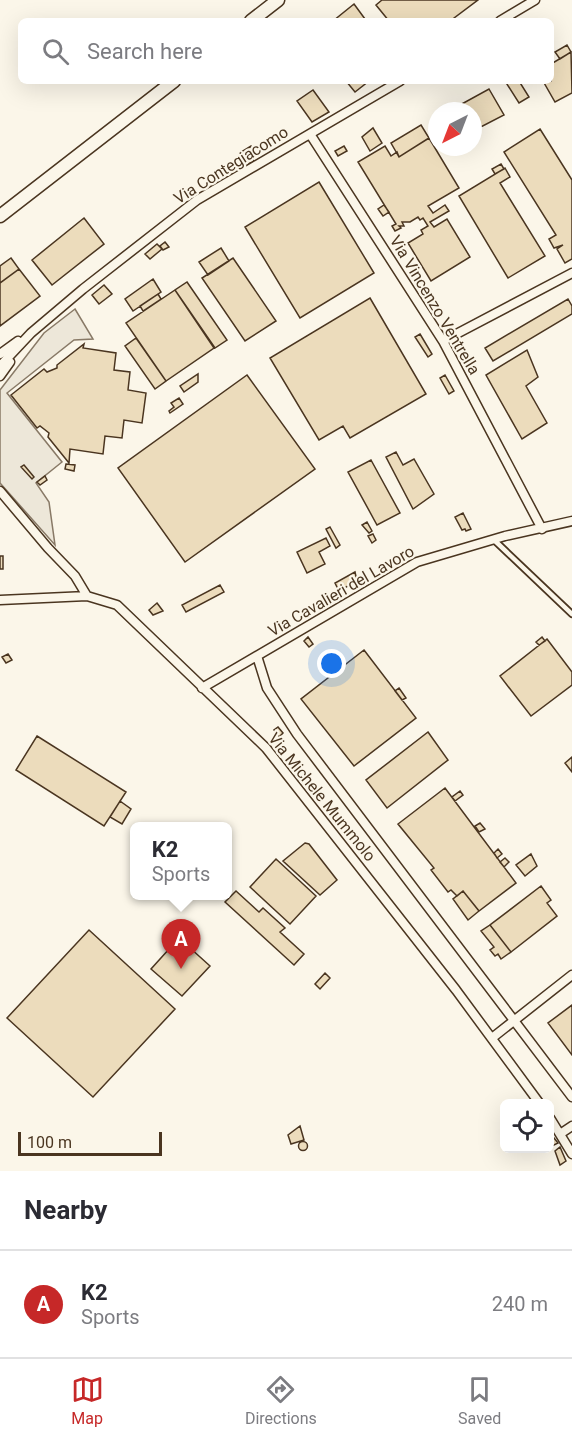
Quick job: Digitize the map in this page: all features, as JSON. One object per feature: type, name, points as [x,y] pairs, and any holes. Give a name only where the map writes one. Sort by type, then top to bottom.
[{"type":"main road","points":[[255,18],[278,0]]},
{"type":"main road","points":[[0,216],[170,84]]},
{"type":"street","points":[[505,18],[535,0]]},
{"type":"street","name":"Via Contegiacomo","points":[[0,366],[31,333],[83,288],[197,200],[395,84]]},
{"type":"street","name":"Via Vincenzo Ventrella","points":[[310,134],[443,341],[542,529]]},
{"type":"street","points":[[443,341],[572,273]]},
{"type":"street","name":"Via Contegiacomo","points":[[0,354],[31,333]]},
{"type":"street","name":"Via Contegiacomo","points":[[0,376],[31,333]]},
{"type":"street","points":[[0,491],[48,549],[75,576],[87,596]]},
{"type":"street","name":"Via Cavalieri del Lavoro","points":[[202,688],[417,562],[493,539],[572,521]]},
{"type":"street","name":"Via Michele Mummolo","points":[[0,600],[87,596],[117,605],[266,748],[492,1038],[536,1099]]},
{"type":"street","name":"Via Michele Mummolo","points":[[257,656],[267,688],[292,726],[572,1097]]},
{"type":"street","points":[[492,1038],[572,975]]},
{"type":"street","points":[[554,1125],[572,1154]]},
{"type":"street","points":[[560,1134],[572,1126]]},
{"type":"lane","points":[[493,539],[572,614]]},
{"type":"shaded area","points":[[75,309],[93,339],[74,340],[7,393],[62,462],[36,483],[49,502],[55,545],[0,483],[0,390],[44,333]]},
{"type":"building","points":[[382,0],[478,0],[454,18],[387,18],[376,5]]},
{"type":"building","points":[[354,4],[364,18],[337,18]]},
{"type":"building","points":[[567,45],[571,52],[560,59],[555,52]]},
{"type":"building","points":[[571,52],[572,93],[555,102],[545,84],[554,84],[554,62]]},
{"type":"building","points":[[348,84],[365,84],[355,92]]},
{"type":"building","points":[[507,84],[521,84],[529,97],[519,103]]},
{"type":"building","points":[[489,89],[504,115],[482,126],[482,102],[465,102]]},
{"type":"building","points":[[313,90],[329,112],[312,122],[297,101]]},
{"type":"building","points":[[421,125],[428,136],[428,139],[399,157],[391,143]]},
{"type":"building","points":[[373,128],[382,143],[370,151],[362,137]]},
{"type":"building","points":[[540,129],[572,180],[572,259],[565,263],[557,249],[563,245],[554,248],[549,239],[556,235],[504,152]]},
{"type":"building","points":[[428,139],[428,156],[440,156],[459,188],[428,206],[433,213],[445,205],[449,211],[430,222],[434,227],[447,219],[470,257],[431,281],[408,243],[423,234],[421,230],[428,226],[423,218],[420,220],[418,217],[410,222],[402,222],[404,226],[399,226],[401,228],[395,231],[392,226],[396,224],[358,162],[385,146],[391,156],[397,152],[399,157]]},
{"type":"building","points":[[251,146],[255,152],[251,157],[254,161],[245,166],[241,152]]},
{"type":"building","points":[[344,146],[347,151],[338,156],[335,151]]},
{"type":"building","points":[[501,164],[504,169],[495,174],[492,169]]},
{"type":"building","points":[[505,168],[510,177],[500,183],[545,256],[508,278],[459,196]]},
{"type":"building","points":[[319,182],[374,273],[300,318],[245,227]]},
{"type":"building","points":[[384,205],[389,212],[383,216],[378,209]]},
{"type":"building","points":[[84,218],[104,244],[52,285],[32,260]]},
{"type":"building","points":[[165,242],[169,247],[163,250],[160,246]]},
{"type":"building","points":[[157,244],[162,249],[150,259],[145,254]]},
{"type":"building","points":[[221,248],[229,261],[208,275],[199,262]]},
{"type":"building","points":[[11,258],[19,269],[0,283],[0,266]]},
{"type":"building","points":[[233,258],[276,321],[245,341],[202,278]]},
{"type":"building","points":[[19,269],[40,296],[0,326],[0,283]]},
{"type":"building","points":[[153,279],[161,292],[133,311],[125,299]]},
{"type":"building","points":[[187,282],[227,340],[215,348],[175,290]]},
{"type":"building","points":[[104,285],[112,294],[99,304],[92,295]]},
{"type":"building","points":[[175,290],[214,348],[166,381],[126,323]]},
{"type":"building","points":[[158,294],[161,299],[143,311],[140,306]]},
{"type":"building","points":[[370,298],[426,394],[350,438],[343,426],[319,440],[270,358]]},
{"type":"building","points":[[568,299],[572,306],[572,314],[493,361],[485,348]]},
{"type":"building","points":[[420,334],[432,354],[428,357],[415,337]]},
{"type":"building","points":[[136,338],[166,381],[155,389],[125,346]]},
{"type":"building","points":[[84,344],[83,348],[116,353],[114,370],[130,372],[128,390],[146,393],[142,423],[124,420],[122,438],[105,436],[103,454],[70,449],[69,463],[48,437],[49,433],[40,426],[37,428],[11,395],[44,369],[47,372],[57,368],[57,365]]},
{"type":"building","points":[[527,350],[538,377],[526,386],[547,423],[522,439],[486,375]]},
{"type":"building","points":[[198,374],[198,382],[184,392],[180,386]]},
{"type":"building","points":[[247,375],[315,469],[185,562],[118,468]]},
{"type":"building","points":[[445,375],[454,391],[449,394],[440,378]]},
{"type":"building","points":[[179,398],[183,404],[170,413],[169,411],[174,407],[171,403]]},
{"type":"building","points":[[396,452],[403,465],[414,459],[434,494],[413,509],[386,457]]},
{"type":"building","points":[[371,460],[400,513],[377,525],[348,472]]},
{"type":"building","points":[[66,464],[75,465],[74,471],[65,469]]},
{"type":"building","points":[[24,465],[34,477],[32,479],[21,467]]},
{"type":"building","points":[[45,476],[47,480],[40,485],[37,482]]},
{"type":"building","points":[[463,513],[471,529],[466,531],[462,530],[455,517]]},
{"type":"building","points":[[367,522],[372,531],[369,533],[362,525]]},
{"type":"building","points":[[330,527],[340,545],[336,548],[326,529]]},
{"type":"building","points":[[373,534],[376,540],[372,543],[368,536]]},
{"type":"building","points":[[326,538],[330,546],[319,552],[325,564],[307,573],[297,552]]},
{"type":"building","points":[[0,556],[3,556],[3,569],[0,569]]},
{"type":"building","points":[[355,572],[357,581],[339,591],[335,583]]},
{"type":"building","points":[[220,585],[224,592],[186,612],[182,605]]},
{"type":"building","points":[[157,603],[163,611],[153,615],[149,610]]},
{"type":"building","points":[[308,637],[313,644],[309,647],[304,641]]},
{"type":"building","points":[[542,637],[545,641],[539,645],[536,642]]},
{"type":"building","points":[[547,639],[572,672],[572,685],[531,716],[500,676]]},
{"type":"building","points":[[364,650],[416,718],[354,766],[301,699]]},
{"type":"building","points":[[8,654],[12,660],[6,663],[2,657]]},
{"type":"building","points":[[399,688],[406,698],[402,700],[395,691]]},
{"type":"building","points":[[278,727],[283,733],[279,737],[274,730]]},
{"type":"building","points":[[428,732],[448,760],[387,808],[366,780]]},
{"type":"building","points":[[37,736],[126,792],[104,826],[16,770]]},
{"type":"building","points":[[572,757],[572,772],[565,763]]},
{"type":"building","points":[[445,788],[516,883],[479,911],[463,891],[457,896],[451,890],[448,892],[431,870],[434,868],[398,824]]},
{"type":"building","points":[[460,791],[463,795],[455,801],[452,797]]},
{"type":"building","points":[[120,801],[131,809],[122,824],[110,817]]},
{"type":"building","points":[[480,823],[485,829],[479,832],[475,826]]},
{"type":"building","points":[[305,843],[309,844],[337,880],[320,895],[283,861]]},
{"type":"building","points":[[498,849],[502,854],[497,858],[494,853]]},
{"type":"building","points":[[531,854],[537,866],[525,876],[516,865]]},
{"type":"building","points":[[505,858],[509,862],[504,867],[500,862]]},
{"type":"building","points":[[276,859],[316,896],[290,924],[250,887]]},
{"type":"building","points":[[541,886],[551,900],[547,903],[557,916],[511,952],[490,925]]},
{"type":"building","points":[[236,891],[259,912],[263,908],[285,928],[280,932],[304,954],[294,965],[225,902],[232,900],[232,895]]},
{"type":"building","points":[[463,891],[479,911],[468,920],[453,899]]},
{"type":"building","points":[[490,925],[511,952],[501,959],[498,954],[495,956],[490,950],[494,947],[481,931]]},
{"type":"building","points":[[89,930],[175,1009],[93,1097],[7,1018]]},
{"type":"building","points":[[179,938],[210,966],[182,996],[151,969]]},
{"type":"building","points":[[325,973],[330,978],[320,989],[315,984]]},
{"type":"building","points":[[572,1005],[572,1055],[548,1023]]},
{"type":"building","points":[[300,1126],[304,1140],[291,1144],[288,1135]]},
{"type":"building","points":[[303,1141],[308,1146],[303,1151],[298,1146]]},
{"type":"building","points":[[560,1147],[566,1161],[560,1165],[555,1151]]},
{"type":"place","name":"K2","points":[[181,969]]}]
